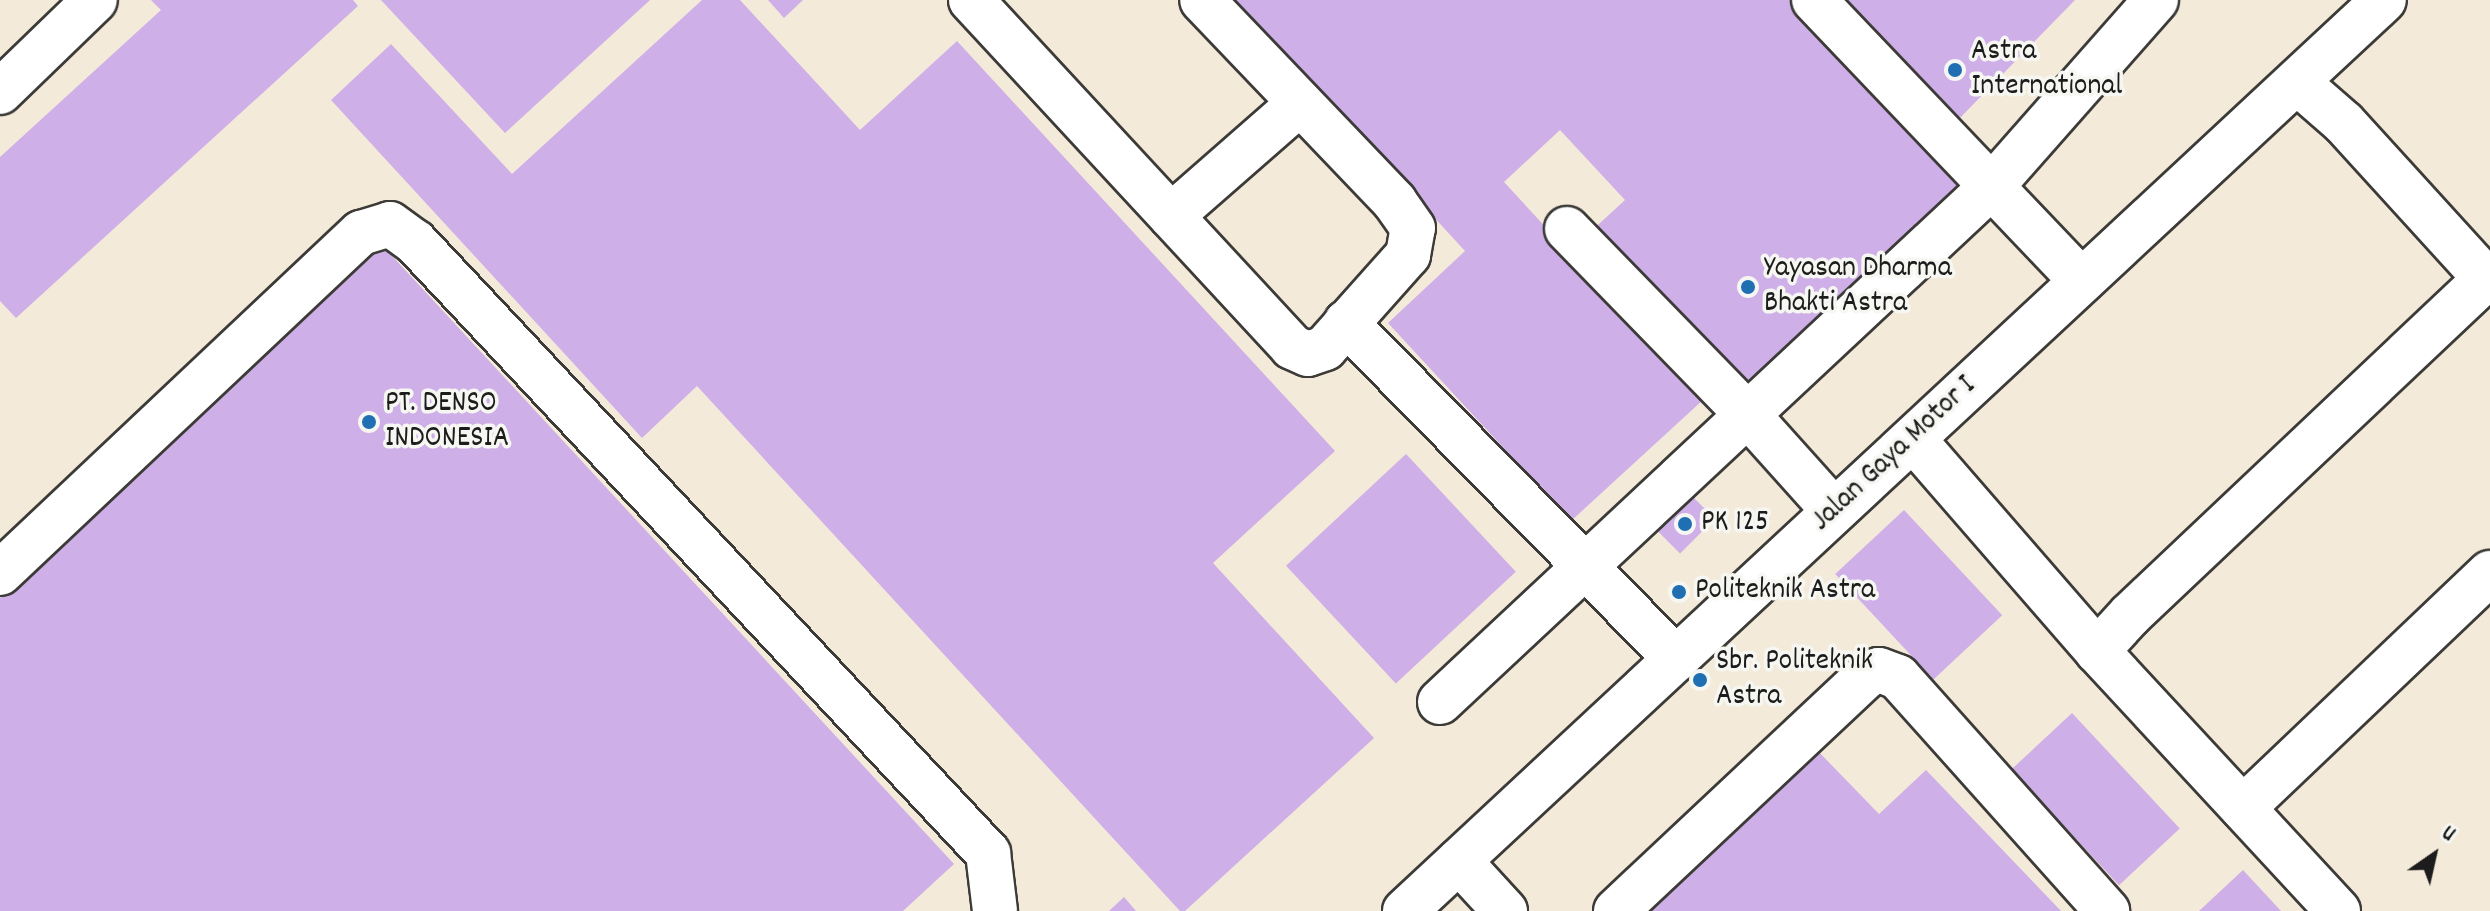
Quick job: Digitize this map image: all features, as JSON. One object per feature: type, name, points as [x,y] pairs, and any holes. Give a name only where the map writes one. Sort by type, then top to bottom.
[{"type":"street","points":[[0,92],[95,0]]},
{"type":"street","points":[[971,0],[1292,347],[1308,354],[1325,348],[1408,255],[1413,228],[1395,202],[1202,0]]},
{"type":"street","points":[[1814,0],[2082,281]]},
{"type":"street","points":[[1440,702],[1992,186],[2156,0]]},
{"type":"street","name":"Jalan Gaya Motor I","points":[[1405,911],[2384,0]]},
{"type":"street","points":[[2097,651],[2142,604],[2488,277],[2344,123],[2297,82]]},
{"type":"street","points":[[1171,216],[1300,103]]},
{"type":"street","points":[[0,573],[361,233],[390,224],[415,242],[988,853],[995,911]]},
{"type":"street","points":[[1567,229],[1748,415],[1834,511]]},
{"type":"street","points":[[1346,323],[1676,659]]},
{"type":"street","points":[[1913,439],[2097,651],[2338,911]]},
{"type":"street","points":[[2243,808],[2490,573]]},
{"type":"street","points":[[1616,911],[1866,676],[1879,670],[1898,677],[2107,911]]},
{"type":"street","points":[[1459,861],[1505,911]]},
{"type":"building","points":[[151,0],[353,0],[358,6],[16,318],[0,301],[0,157],[161,10]]},
{"type":"building","points":[[381,0],[650,0],[505,133]]},
{"type":"building","points":[[702,0],[740,0],[860,130],[957,41],[1335,451],[1213,563],[1374,738],[1185,911],[1180,911],[697,386],[642,438],[331,100],[391,44],[512,174]]},
{"type":"building","points":[[768,0],[803,0],[784,18]]},
{"type":"building","name":"Yayasan Dharma Bhakti Astra","points":[[1234,0],[1791,0],[1967,190],[1738,399],[1587,235],[1625,200],[1560,130],[1504,182],[1704,399],[1571,521],[1388,323],[1465,251]]},
{"type":"building","name":"Astra International","points":[[1831,0],[2075,0],[1957,121]]},
{"type":"building","name":"PT. DENSO INDONESIA","points":[[383,246],[954,864],[903,911],[0,911],[0,598]]},
{"type":"building","points":[[1406,454],[1516,572],[1396,684],[1286,566]]},
{"type":"building","name":"PK 125","points":[[1690,494],[1715,519],[1680,553],[1655,529]]},
{"type":"building","points":[[1904,510],[2002,615],[1933,679],[1835,574]]},
{"type":"building","points":[[2072,713],[2180,829],[2119,885],[2011,770]]},
{"type":"building","points":[[1815,748],[1879,814],[1926,770],[2061,911],[1646,911]]},
{"type":"building","points":[[2243,870],[2281,911],[2199,911]]},
{"type":"building","points":[[1124,897],[1136,911],[1109,911]]},
{"type":"place","name":"Astra International","points":[[1955,70]]},
{"type":"place","name":"Yayasan Dharma Bhakti Astra","points":[[1748,287]]},
{"type":"place","name":"PT. DENSO INDONESIA","points":[[369,422]]},
{"type":"place","name":"PK 125","points":[[1685,524]]},
{"type":"place","name":"Politeknik Astra","points":[[1679,592]]},
{"type":"place","name":"Sbr. Politeknik Astra","points":[[1700,680]]}]
